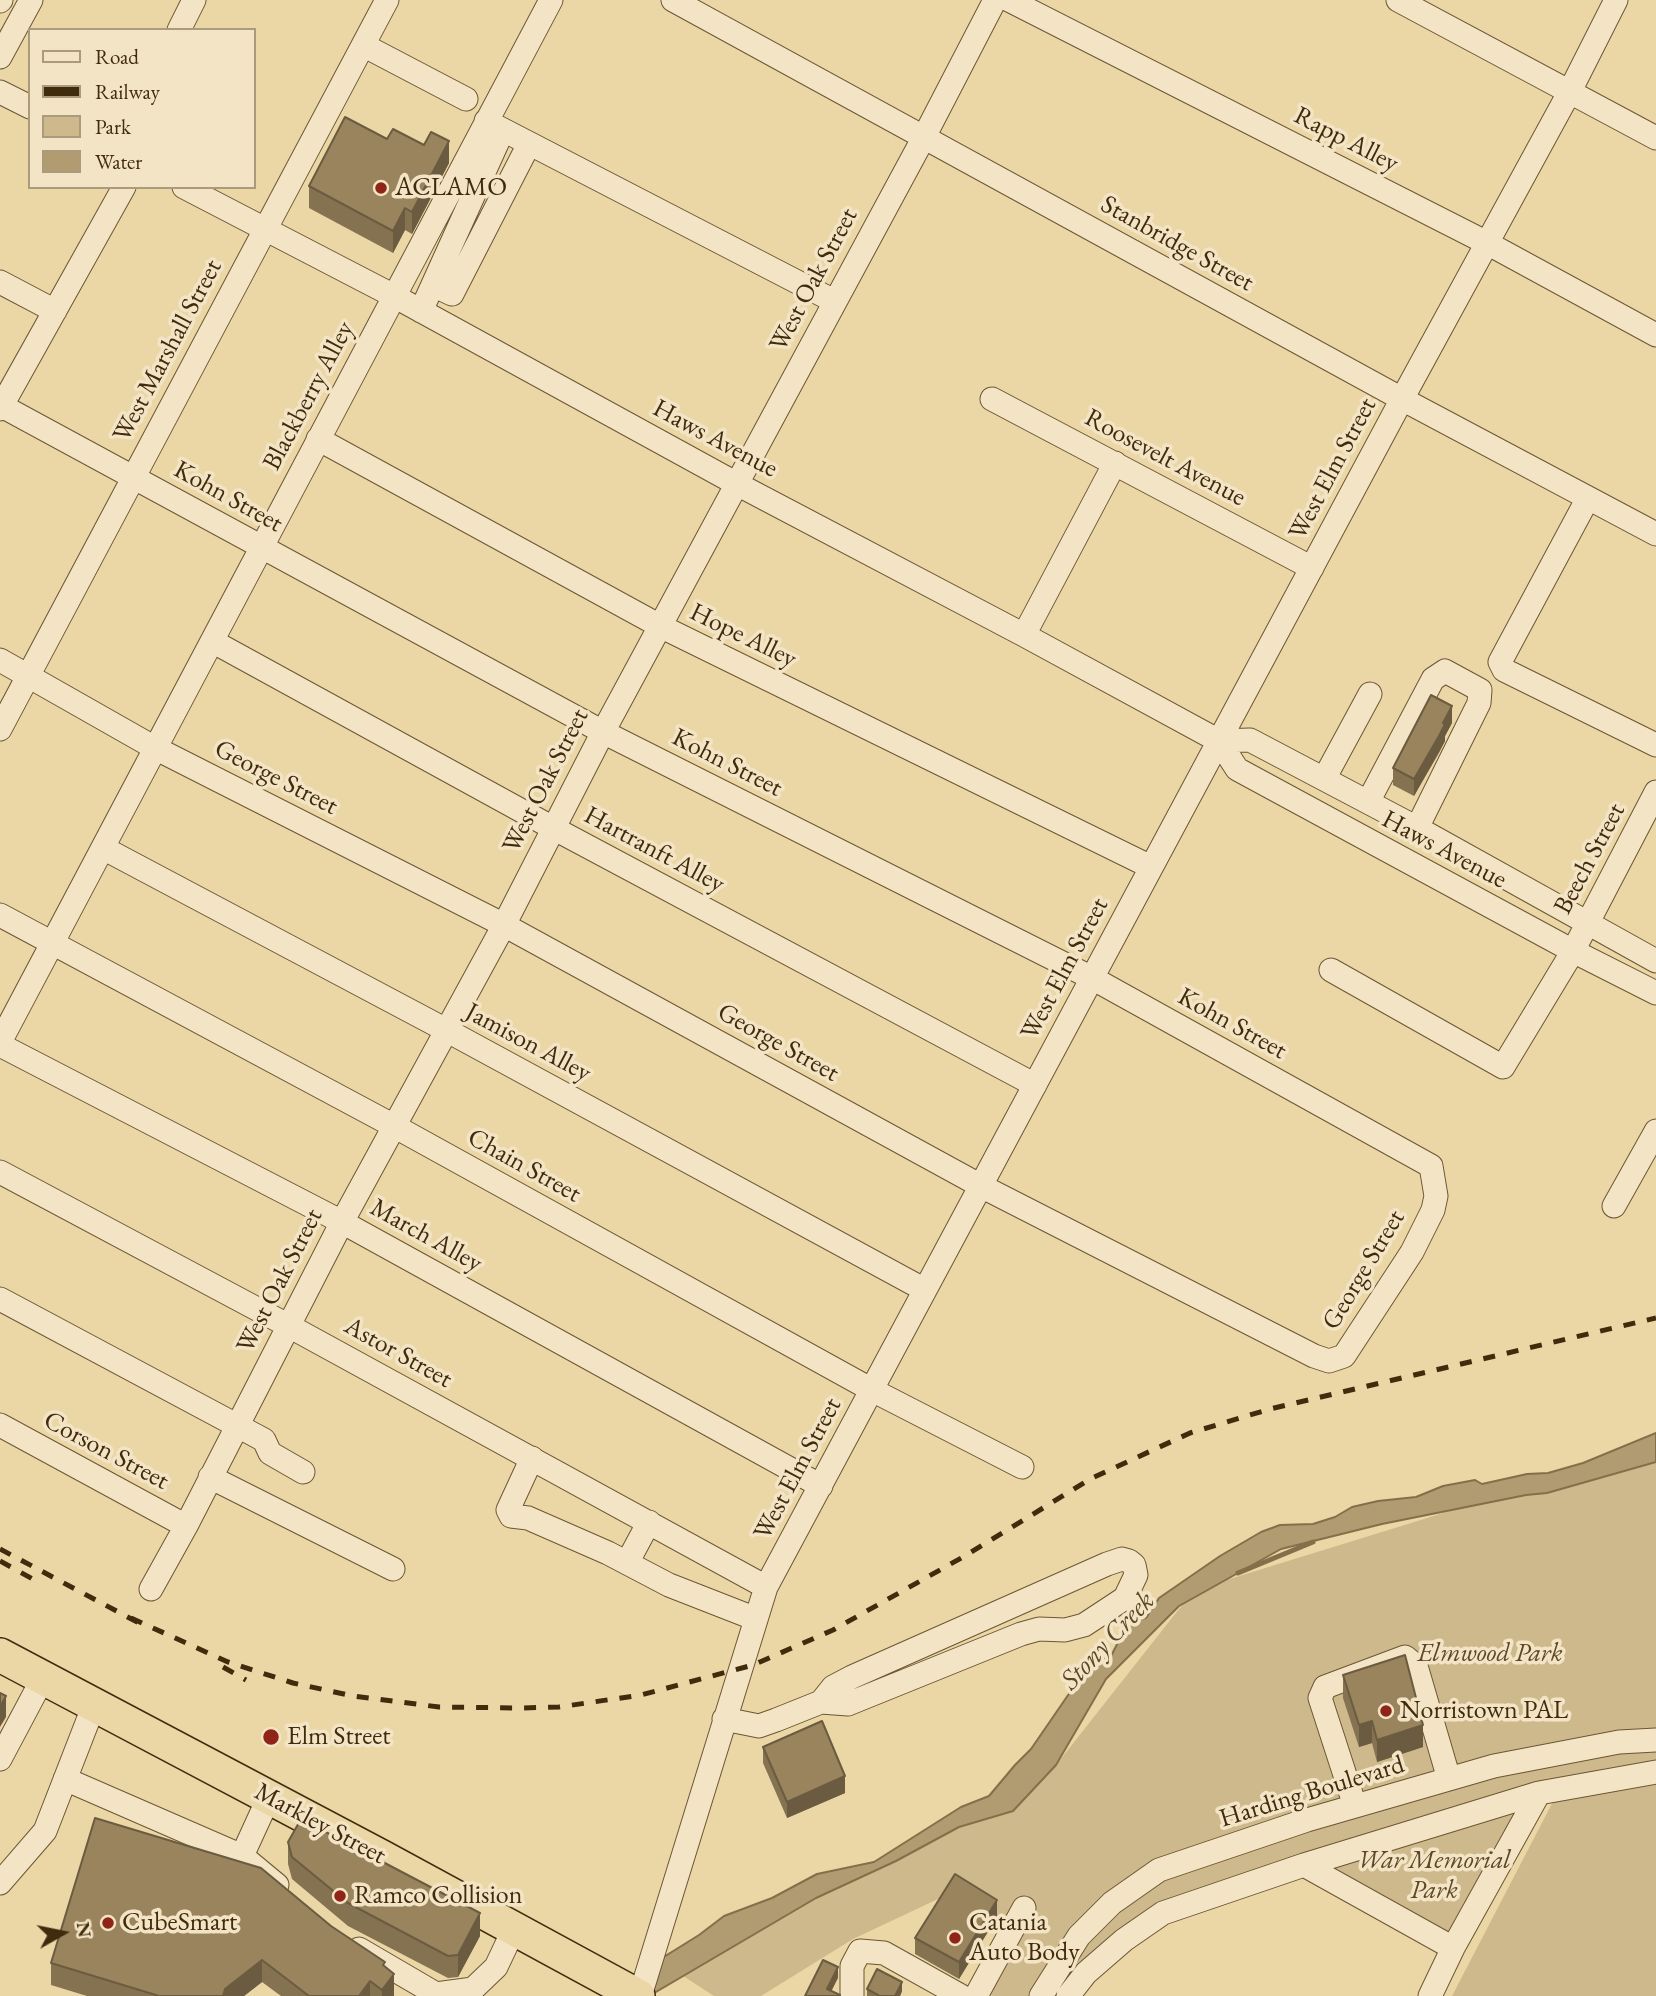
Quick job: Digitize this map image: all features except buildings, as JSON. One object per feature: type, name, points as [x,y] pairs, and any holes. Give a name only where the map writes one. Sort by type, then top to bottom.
[{"type":"highway","name":"Markley Street","points":[[0,1655],[639,1996]]},
{"type":"street","points":[[0,57],[31,0]]},
{"type":"street","points":[[180,28],[194,0]]},
{"type":"street","name":"West Marshall Street","points":[[0,729],[387,0]]},
{"type":"street","name":"Blackberry Alley","points":[[0,1044],[394,296],[495,126],[551,0]]},
{"type":"street","name":"Stanbridge Street","points":[[673,0],[1402,399],[1656,534]]},
{"type":"street","name":"West Oak Street","points":[[150,1589],[186,1526],[342,1222],[504,925],[603,732],[995,0]]},
{"type":"street","name":"Rapp Alley","points":[[1009,0],[1487,243],[1656,335]]},
{"type":"street","points":[[1398,0],[1656,138]]},
{"type":"street","name":"West Elm Street","points":[[639,1996],[766,1587],[1402,399],[1570,91],[1616,0]]},
{"type":"street","points":[[363,45],[466,99]]},
{"type":"street","points":[[0,92],[28,106]]},
{"type":"street","points":[[421,311],[495,126],[834,301]]},
{"type":"street","points":[[433,285],[452,294],[529,144]]},
{"type":"street","points":[[1,407],[123,189]]},
{"type":"street","name":"Haws Avenue","points":[[188,189],[394,296],[737,484],[1219,741],[1237,769],[1656,993]]},
{"type":"street","points":[[0,282],[55,311]]},
{"type":"street","name":"Roosevelt Avenue","points":[[992,399],[1312,568]]},
{"type":"street","name":"Kohn Street","points":[[1,407],[603,732],[1092,978],[1431,1166]]},
{"type":"street","name":"Hope Alley","points":[[318,439],[660,626],[1151,867]]},
{"type":"street","points":[[1024,635],[1115,463]]},
{"type":"street","points":[[1588,498],[1500,662],[1504,670],[1656,746]]},
{"type":"street","name":"Hartranft Alley","points":[[212,641],[553,828],[1035,1085]]},
{"type":"street","name":"George Street","points":[[0,660],[155,748],[504,925],[981,1186],[1314,1356],[1329,1360],[1344,1356],[1412,1252],[1433,1210],[1436,1196],[1431,1166]]},
{"type":"street","points":[[1368,802],[1433,679],[1445,671],[1480,690],[1479,704],[1406,823],[1380,847]]},
{"type":"street","points":[[1325,779],[1370,694]]},
{"type":"street","name":"Haws Avenue","points":[[1219,741],[1250,740],[1656,961]]},
{"type":"street","name":"Beech Street","points":[[1331,970],[1503,1067],[1573,951],[1656,792]]},
{"type":"street","name":"Jamison Alley","points":[[103,848],[446,1030],[925,1290]]},
{"type":"street","name":"Chain Street","points":[[0,915],[394,1126],[872,1391],[1022,1467]]},
{"type":"street","name":"March Alley","points":[[0,1044],[342,1222],[821,1486]]},
{"type":"street","points":[[1614,1206],[1656,1131]]},
{"type":"street","name":"Astor Street","points":[[0,1172],[289,1326],[766,1587]]},
{"type":"street","points":[[0,1299],[264,1440],[270,1453],[303,1472]]},
{"type":"street","name":"Corson Street","points":[[3,1434],[186,1526]]},
{"type":"street","points":[[532,1458],[508,1510],[511,1516],[527,1518],[628,1563],[669,1585],[756,1619]]},
{"type":"street","points":[[211,1477],[393,1569]]},
{"type":"street","points":[[628,1563],[649,1522]]},
{"type":"street","points":[[724,1719],[760,1726],[821,1702],[848,1704],[1021,1634],[1039,1629],[1065,1630],[1084,1625],[1125,1598],[1136,1575],[1134,1565],[1122,1559],[1107,1564],[852,1677],[833,1687],[821,1702]]},
{"type":"street","points":[[1355,1806],[1320,1698],[1325,1687],[1405,1657],[1416,1666],[1449,1779]]},
{"type":"street","points":[[0,1759],[43,1678]]},
{"type":"street","points":[[0,1883],[45,1831],[94,1705]]},
{"type":"street","name":"Harding Boulevard","points":[[1041,1996],[1079,1936],[1112,1903],[1159,1870],[1355,1806],[1494,1766],[1619,1742],[1656,1740]]},
{"type":"street","points":[[1068,1996],[1086,1973],[1114,1948],[1163,1913],[1304,1865],[1539,1793],[1656,1772]]},
{"type":"street","points":[[65,1779],[242,1856],[291,1896]]},
{"type":"street","points":[[1430,1996],[1453,1948],[1539,1793]]},
{"type":"street","points":[[242,1856],[269,1797]]},
{"type":"street","points":[[1304,1865],[1453,1948]]},
{"type":"street","points":[[976,1996],[1024,1908]]},
{"type":"street","points":[[340,1937],[435,1995],[472,1989],[496,1967],[514,1930]]},
{"type":"street","points":[[852,1996],[852,1966],[860,1951],[884,1953],[961,1996]]},
{"type":"green space","name":"Elmwood Park","points":[[1656,1454],[1656,1996],[1452,1996],[1559,1790],[1287,1870],[1114,1948],[1073,1996],[993,1996],[989,1993],[1013,1927],[955,1891],[853,1939],[761,1996],[714,1996],[677,1972],[1056,1765],[1194,1590],[1586,1469]]},
{"type":"green space","name":"War Memorial Park","points":[[1524,1805],[1451,1933],[1328,1864]]},
{"type":"water","points":[[1656,1433],[1656,1462],[1547,1493],[1382,1524],[1281,1549],[1179,1606],[1106,1679],[1056,1765],[1013,1811],[959,1827],[896,1861],[816,1898],[649,1996],[601,1996],[699,1935],[724,1916],[772,1898],[817,1874],[874,1862],[961,1807],[989,1796],[1031,1749],[1085,1666],[1111,1656],[1129,1621],[1146,1618],[1159,1598],[1220,1556],[1261,1532],[1280,1525],[1313,1524],[1335,1517],[1352,1507],[1416,1497],[1443,1486],[1475,1480],[1482,1484],[1527,1474],[1548,1473],[1583,1463]]},
{"type":"waterway","name":"Stony Creek","points":[[1238,1573],[1313,1542]]},
{"type":"railway","points":[[131,1618],[228,1662],[293,1683],[353,1696],[439,1707],[521,1708],[559,1707],[641,1695],[753,1665],[833,1630],[963,1557],[1092,1478],[1190,1433],[1270,1409],[1656,1318]]},
{"type":"railway","points":[[0,1549],[139,1623]]},
{"type":"railway","points":[[0,1561],[40,1583]]},
{"type":"railway","points":[[223,1667],[246,1680]]},
{"type":"place","name":"ACLAMO","points":[[381,188]]},
{"type":"place","name":"Norristown PAL","points":[[1386,1711]]},
{"type":"place","name":"Elm Street","points":[[271,1737]]},
{"type":"place","name":"Ramco Collision","points":[[340,1896]]},
{"type":"place","name":"CubeSmart","points":[[108,1923]]},
{"type":"place","name":"Catania Auto Body","points":[[955,1938]]}]
